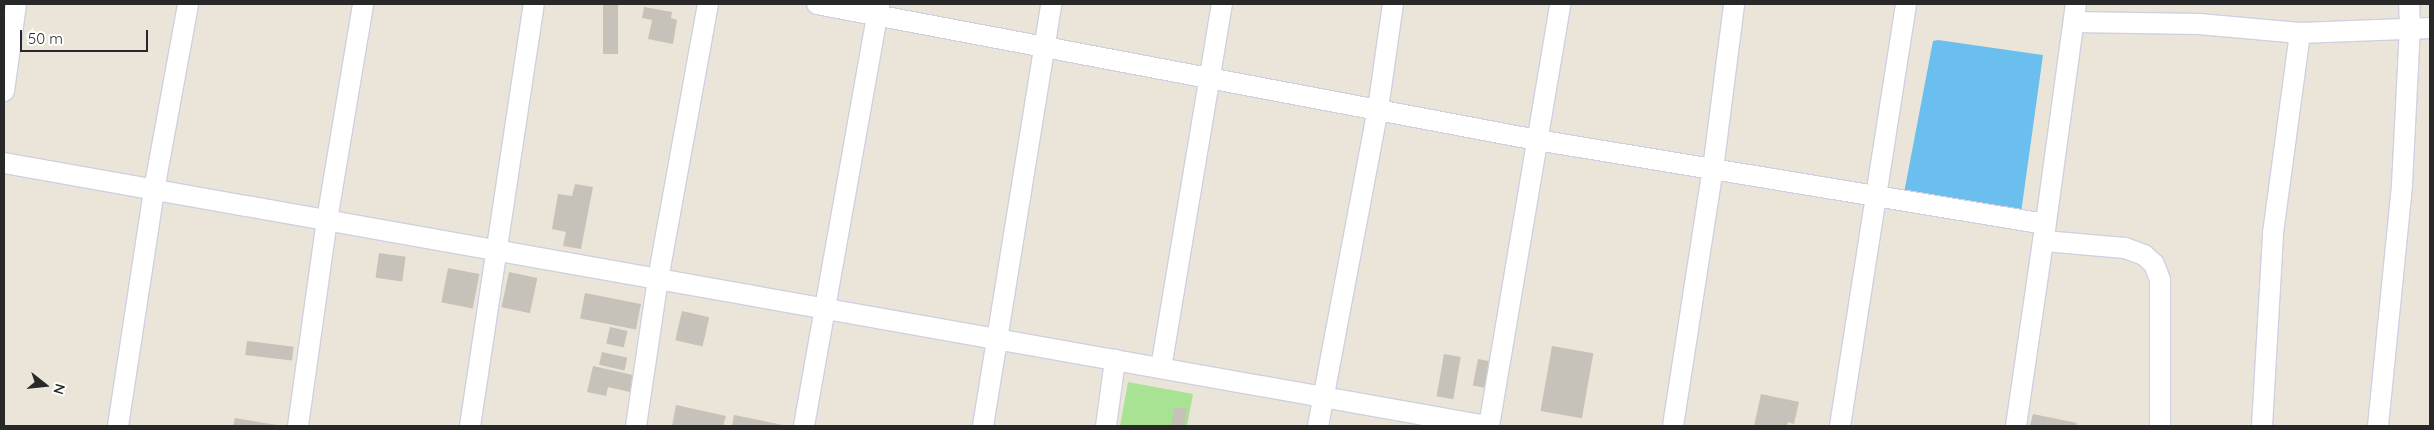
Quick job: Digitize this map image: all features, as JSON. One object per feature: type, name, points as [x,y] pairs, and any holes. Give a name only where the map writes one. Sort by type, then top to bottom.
[{"type":"street","points":[[4,91],[16,4]]},
{"type":"street","points":[[118,426],[154,190],[188,4]]},
{"type":"street","points":[[298,426],[327,220],[363,4]]},
{"type":"street","points":[[470,426],[495,250],[534,4]]},
{"type":"street","points":[[636,426],[658,279],[708,4]]},
{"type":"street","points":[[817,4],[878,10],[1046,46],[1537,140],[1877,196],[2125,248],[2144,255],[2154,264],[2160,280],[2160,426]]},
{"type":"street","points":[[983,426],[1046,46],[1051,4]]},
{"type":"street","points":[[1161,368],[1222,4]]},
{"type":"street","points":[[1318,426],[1378,109],[1393,4]]},
{"type":"street","points":[[4,163],[1323,397],[1455,424],[1488,426],[1560,4]]},
{"type":"street","points":[[1673,426],[1713,169],[1734,4]]},
{"type":"street","points":[[1840,426],[1906,4]]},
{"type":"street","points":[[2378,426],[2402,185],[2410,28],[2409,4]]},
{"type":"street","points":[[804,426],[878,10]]},
{"type":"street","points":[[2016,426],[2075,13],[2300,32],[2430,28]]},
{"type":"street","points":[[2262,426],[2273,233],[2300,32]]},
{"type":"street","points":[[1106,426],[1115,360]]},
{"type":"green space","points":[[1128,382],[1193,394],[1187,426],[1120,426]]},
{"type":"water","points":[[1938,40],[2043,55],[2021,213],[1904,193],[1933,41]]},
{"type":"building","points":[[603,4],[618,4],[618,54],[603,54]]},
{"type":"building","points":[[644,7],[672,12],[671,18],[677,20],[673,44],[648,39],[652,20],[642,18]]},
{"type":"building","points":[[575,184],[593,187],[581,249],[563,246],[566,232],[552,229],[558,194],[572,196]]},
{"type":"building","points":[[379,253],[406,257],[402,282],[376,278]]},
{"type":"building","points":[[448,268],[479,274],[473,308],[441,302]]},
{"type":"building","points":[[509,272],[537,278],[530,313],[502,307]]},
{"type":"building","points":[[585,293],[641,304],[636,329],[580,319]]},
{"type":"building","points":[[682,311],[709,317],[703,347],[675,340]]},
{"type":"building","points":[[610,327],[628,331],[624,348],[606,344]]},
{"type":"building","points":[[247,341],[294,347],[292,361],[245,355]]},
{"type":"building","points":[[1552,346],[1593,353],[1582,418],[1541,411]]},
{"type":"building","points":[[602,352],[627,358],[624,371],[599,365]]},
{"type":"building","points":[[1444,354],[1461,357],[1453,399],[1437,396]]},
{"type":"building","points":[[1478,359],[1499,363],[1493,390],[1473,386]]},
{"type":"building","points":[[593,366],[633,375],[630,392],[608,387],[606,396],[587,392]]},
{"type":"building","points":[[1761,394],[1799,402],[1794,424],[1788,422],[1787,426],[1754,426]]},
{"type":"building","points":[[676,405],[726,416],[723,426],[672,426]]},
{"type":"building","points":[[1175,407],[1187,409],[1184,426],[1171,426]]},
{"type":"building","points":[[2033,414],[2077,423],[2076,426],[2030,426]]},
{"type":"building","points":[[734,415],[783,425],[783,426],[732,426]]},
{"type":"building","points":[[235,418],[277,425],[277,426],[233,426]]}]
